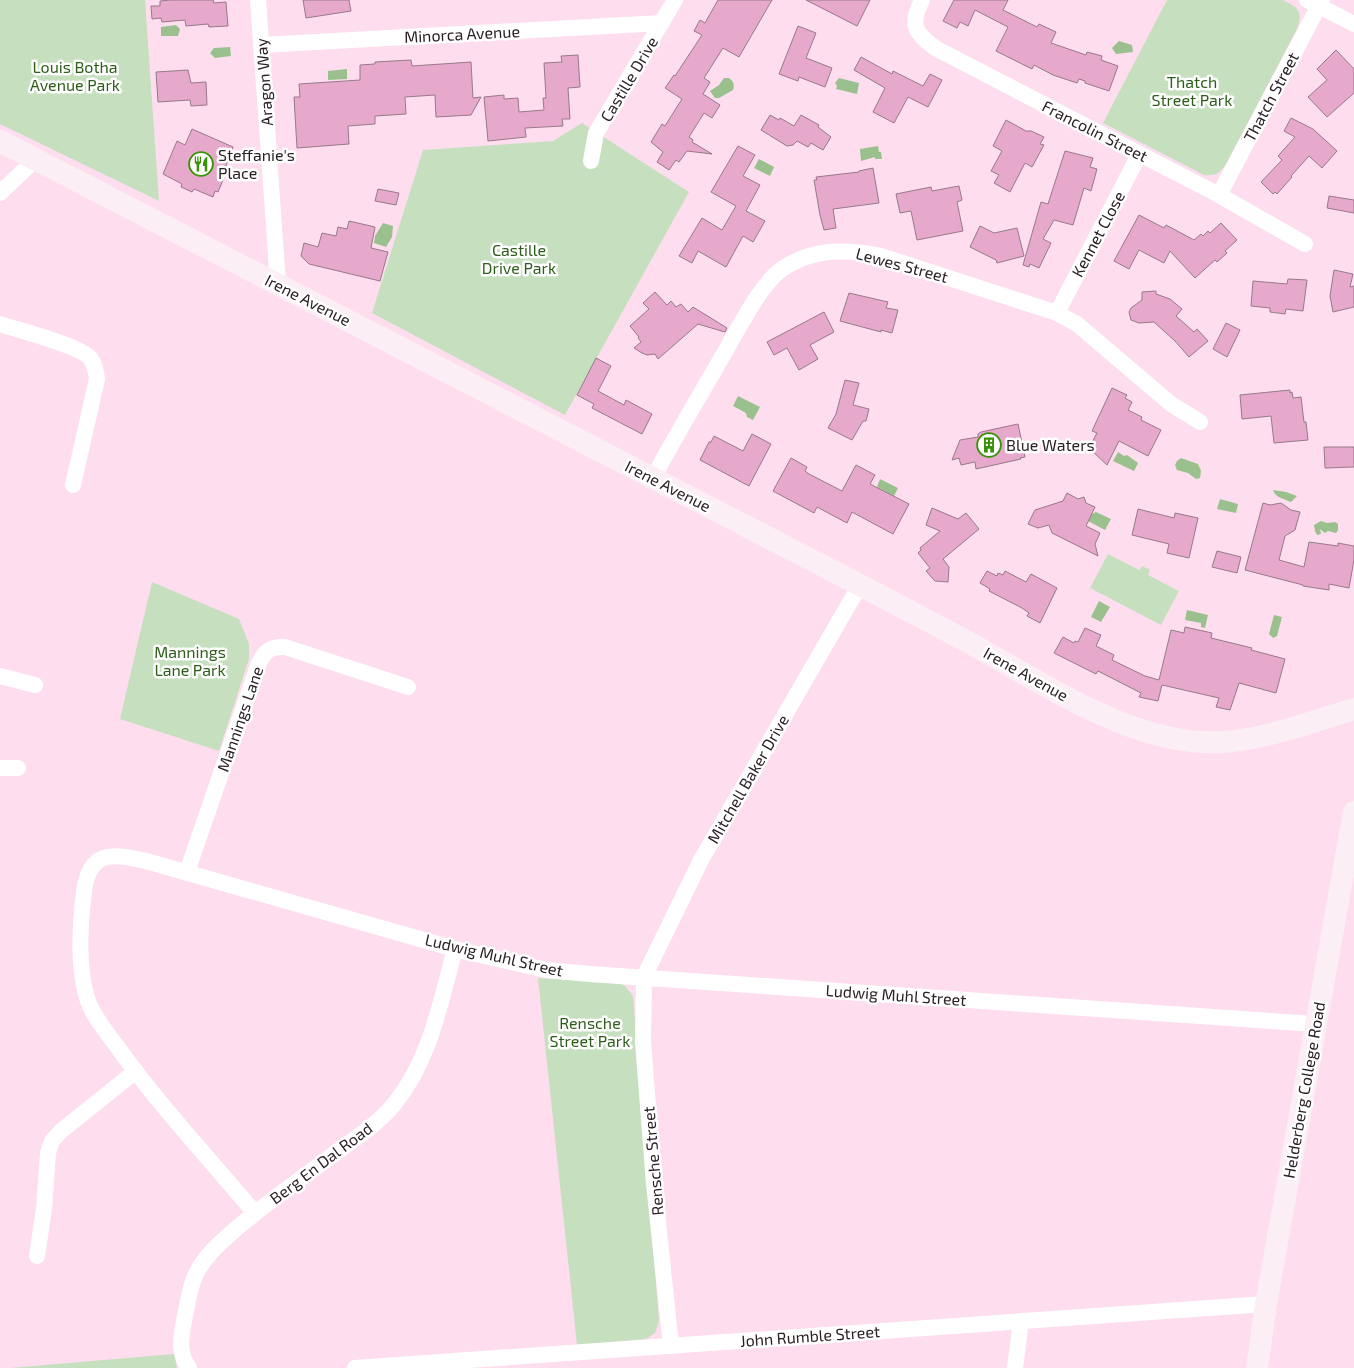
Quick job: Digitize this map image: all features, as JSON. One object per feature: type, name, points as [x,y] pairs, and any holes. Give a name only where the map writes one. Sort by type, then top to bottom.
[{"type":"street","name":"Aragon Way","points":[[258,0],[278,284]]},
{"type":"street","name":"Castille Drive","points":[[591,161],[596,134],[675,0]]},
{"type":"street","name":"Francolin Street","points":[[922,0],[916,11],[914,22],[924,40],[933,46],[1219,195],[1305,244]]},
{"type":"street","points":[[1316,2],[1354,24]]},
{"type":"street","name":"Thatch Street","points":[[1219,195],[1316,2]]},
{"type":"street","name":"Minorca Avenue","points":[[262,46],[662,24]]},
{"type":"street","name":"Irene Avenue","points":[[0,141],[860,585],[1085,707],[1129,726],[1180,740],[1220,742],[1244,740],[1266,735],[1354,709]]},
{"type":"street","name":"Kennet Close","points":[[1057,312],[1139,155]]},
{"type":"street","points":[[0,193],[36,159]]},
{"type":"street","name":"Lewes Street","points":[[652,478],[749,312],[767,285],[781,270],[795,262],[826,252],[856,251],[881,256],[1057,312],[1077,324],[1171,404],[1200,422]]},
{"type":"street","points":[[0,324],[79,349],[94,364],[97,380],[73,485]]},
{"type":"street","name":"Mitchell Baker Drive","points":[[644,977],[701,860],[860,585]]},
{"type":"street","name":"Mannings Lane","points":[[187,872],[259,664],[267,651],[277,646],[285,647],[408,687]]},
{"type":"street","points":[[0,676],[35,685]]},
{"type":"street","points":[[0,768],[18,768]]},
{"type":"street","name":"Helderberg College Road","points":[[1257,1368],[1266,1304],[1354,812]]},
{"type":"street","name":"Ludwig Muhl Street","points":[[255,1213],[136,1071],[97,1019],[85,990],[81,937],[85,888],[95,864],[104,857],[117,855],[146,861],[455,949],[546,970],[1316,1024]]},
{"type":"street","name":"Berg En Dal Road","points":[[188,1367],[182,1352],[181,1338],[195,1276],[203,1262],[218,1245],[255,1213],[375,1123],[394,1104],[423,1060],[432,1035],[455,949]]},
{"type":"street","name":"Rensche Street","points":[[644,977],[643,1042],[654,1184],[671,1346]]},
{"type":"street","points":[[37,1256],[44,1209],[48,1153],[52,1141],[61,1131],[136,1071]]},
{"type":"street","name":"John Rumble Street","points":[[355,1368],[391,1367],[1266,1304]]},
{"type":"street","points":[[1015,1368],[1021,1321]]},
{"type":"green space","name":"Louis Botha Avenue Park","points":[[0,0],[145,0],[159,201],[0,124]]},
{"type":"green space","name":"Thatch Street Park","points":[[1167,0],[1283,0],[1293,5],[1299,14],[1300,18],[1297,29],[1225,166],[1213,175],[1204,175],[1103,123]]},
{"type":"green space","name":"Castille Drive Park","points":[[582,123],[689,192],[565,415],[372,313],[423,150],[553,141]]},
{"type":"green space","points":[[1108,554],[1139,570],[1142,566],[1150,570],[1148,575],[1179,591],[1161,625],[1090,588]]},
{"type":"green space","name":"Mannings Lane Park","points":[[152,582],[239,619],[249,644],[249,659],[219,751],[120,719]]},
{"type":"green space","name":"Rensche Street Park","points":[[538,978],[619,983],[625,986],[633,996],[659,1321],[655,1333],[646,1339],[577,1345]]},
{"type":"green space","points":[[174,1354],[177,1368],[10,1368]]},
{"type":"shaded area","points":[[176,25],[180,29],[178,36],[161,36],[161,27]]},
{"type":"shaded area","points":[[1119,41],[1132,45],[1133,52],[1116,54],[1112,48]]},
{"type":"shaded area","points":[[230,47],[231,56],[215,58],[210,53],[214,48]]},
{"type":"shaded area","points":[[347,69],[347,79],[328,80],[328,71]]},
{"type":"shaded area","points":[[724,78],[729,78],[733,82],[733,90],[719,98],[715,98],[710,91],[719,85]]},
{"type":"shaded area","points":[[839,78],[859,83],[857,94],[836,89],[835,83]]},
{"type":"shaded area","points":[[878,146],[882,159],[875,159],[875,157],[861,161],[860,149]]},
{"type":"shaded area","points":[[759,159],[774,167],[770,176],[754,168]]},
{"type":"shaded area","points":[[383,223],[393,226],[392,237],[386,247],[374,243],[375,236]]},
{"type":"shaded area","points":[[738,396],[760,407],[753,420],[747,417],[746,413],[733,406]]},
{"type":"shaded area","points":[[1118,452],[1124,456],[1127,455],[1138,463],[1134,471],[1113,461]]},
{"type":"shaded area","points":[[1181,458],[1198,464],[1201,471],[1200,478],[1196,479],[1188,473],[1177,470],[1175,465]]},
{"type":"shaded area","points":[[880,479],[898,488],[894,496],[877,487]]},
{"type":"shaded area","points":[[1273,490],[1297,496],[1291,502],[1278,496]]},
{"type":"shaded area","points":[[1220,499],[1238,504],[1236,513],[1217,509]]},
{"type":"shaded area","points":[[1096,512],[1111,519],[1105,530],[1088,521],[1092,514]]},
{"type":"shaded area","points":[[1321,521],[1327,523],[1335,522],[1338,524],[1338,530],[1336,533],[1328,531],[1325,533],[1320,529],[1321,534],[1317,535],[1314,525]]},
{"type":"shaded area","points":[[1099,601],[1110,607],[1101,622],[1091,617]]},
{"type":"shaded area","points":[[1187,610],[1208,615],[1205,628],[1201,627],[1201,623],[1185,620]]},
{"type":"shaded area","points":[[1274,615],[1282,617],[1277,636],[1273,638],[1269,634]]},
{"type":"building","points":[[213,0],[214,3],[226,2],[228,26],[209,27],[208,24],[186,26],[185,20],[162,22],[161,18],[152,19],[151,6],[160,6],[160,1]]},
{"type":"building","points":[[303,0],[349,0],[351,11],[306,18]]},
{"type":"building","points":[[718,0],[772,0],[739,57],[723,48],[704,78],[710,82],[703,94],[720,105],[712,118],[704,113],[689,137],[693,140],[692,142],[712,154],[687,151],[679,162],[676,160],[669,170],[657,162],[663,152],[651,142],[662,124],[665,126],[682,99],[665,88],[702,35],[694,31],[700,20],[705,23]]},
{"type":"building","points":[[806,0],[870,0],[857,26]]},
{"type":"building","points":[[954,0],[1008,0],[1003,10],[1037,27],[1039,24],[1056,32],[1051,43],[1086,55],[1087,52],[1102,56],[1101,60],[1118,66],[1109,91],[1079,79],[1077,83],[1053,75],[1034,65],[1032,69],[996,51],[1008,27],[975,10],[968,26],[960,22],[957,28],[943,21]]},
{"type":"building","points":[[798,26],[816,33],[806,58],[832,68],[825,87],[799,77],[798,81],[779,74]]},
{"type":"building","points":[[1336,50],[1354,69],[1354,93],[1327,117],[1308,97],[1327,80],[1317,69]]},
{"type":"building","points":[[578,55],[580,87],[568,88],[570,119],[562,119],[563,126],[525,128],[526,137],[488,141],[484,97],[504,95],[504,99],[518,98],[519,112],[544,110],[543,98],[546,98],[544,63],[562,62],[561,56]]},
{"type":"building","points":[[861,57],[892,74],[893,71],[923,86],[930,74],[942,80],[928,107],[908,97],[894,123],[873,112],[885,88],[854,70]]},
{"type":"building","points":[[411,60],[412,66],[471,62],[473,98],[481,97],[471,115],[436,117],[435,95],[405,97],[406,114],[375,116],[375,124],[348,126],[349,144],[297,148],[294,97],[300,97],[299,84],[360,80],[360,65],[375,64],[375,62]]},
{"type":"building","points":[[188,70],[191,83],[206,82],[207,105],[191,106],[190,100],[158,102],[156,72]]},
{"type":"building","points":[[770,115],[794,126],[801,115],[819,125],[818,127],[831,137],[823,150],[811,143],[808,147],[797,141],[793,145],[787,146],[761,130]]},
{"type":"building","points":[[1291,118],[1313,129],[1337,151],[1322,168],[1309,156],[1277,194],[1275,192],[1273,194],[1261,182],[1282,160],[1278,156],[1295,137],[1284,131]]},
{"type":"building","points":[[1006,120],[1026,131],[1031,131],[1044,137],[1040,144],[1044,145],[1032,167],[1025,163],[1010,192],[994,183],[999,175],[991,171],[1002,151],[993,146]]},
{"type":"building","points":[[192,129],[233,147],[221,179],[223,180],[218,192],[215,191],[213,197],[194,189],[192,192],[181,187],[182,184],[163,174],[177,141],[185,145]]},
{"type":"building","points":[[738,146],[755,155],[743,176],[760,185],[746,211],[765,221],[753,242],[743,236],[726,267],[698,251],[692,263],[679,256],[702,218],[722,230],[736,206],[711,192]]},
{"type":"building","points":[[1065,151],[1093,158],[1090,167],[1097,169],[1091,191],[1084,188],[1073,225],[1054,220],[1043,239],[1051,243],[1039,268],[1030,264],[1029,267],[1023,265],[1041,202],[1048,204]]},
{"type":"building","points":[[873,168],[879,203],[833,209],[836,228],[824,230],[814,180],[817,180],[816,177],[859,172]]},
{"type":"building","points":[[959,186],[962,200],[957,202],[963,231],[917,240],[911,211],[900,213],[896,194],[931,187],[932,191]]},
{"type":"building","points":[[378,189],[399,193],[396,205],[375,201]]},
{"type":"building","points":[[1329,196],[1354,200],[1354,213],[1327,208]]},
{"type":"building","points":[[1139,215],[1164,228],[1166,225],[1194,240],[1201,234],[1203,236],[1208,231],[1210,233],[1221,223],[1237,240],[1225,251],[1227,253],[1217,262],[1215,260],[1195,278],[1170,251],[1164,263],[1139,250],[1129,269],[1114,261]]},
{"type":"building","points":[[349,221],[375,227],[371,248],[388,252],[380,281],[309,264],[301,256],[304,243],[318,247],[322,233],[336,236],[338,227],[347,229]]},
{"type":"building","points":[[980,226],[994,233],[1017,228],[1024,256],[997,263],[996,260],[970,247]]},
{"type":"building","points":[[1334,270],[1353,274],[1350,287],[1354,286],[1354,307],[1333,312],[1330,296]]},
{"type":"building","points":[[1288,279],[1307,280],[1303,311],[1286,309],[1285,314],[1270,312],[1270,308],[1251,306],[1253,281],[1287,284]]},
{"type":"building","points":[[1156,291],[1156,294],[1170,299],[1182,309],[1176,316],[1194,332],[1197,329],[1208,341],[1189,357],[1154,322],[1139,323],[1131,320],[1129,312],[1131,308],[1142,300],[1142,292]]},
{"type":"building","points":[[655,292],[667,305],[671,301],[676,307],[681,304],[688,312],[693,307],[727,328],[725,332],[698,324],[658,359],[655,354],[647,355],[642,353],[634,348],[641,342],[630,326],[649,309],[643,303]]},
{"type":"building","points":[[849,293],[888,302],[886,308],[898,310],[892,333],[840,321]]},
{"type":"building","points":[[824,312],[834,332],[810,345],[818,359],[799,370],[787,348],[774,355],[767,342]]},
{"type":"building","points":[[1226,323],[1240,330],[1227,357],[1213,349]]},
{"type":"building","points":[[596,358],[611,366],[598,391],[624,405],[626,400],[652,414],[642,434],[592,408],[594,404],[577,395]]},
{"type":"building","points":[[845,380],[859,383],[853,405],[869,409],[866,421],[863,421],[852,440],[828,428],[836,414]]},
{"type":"building","points":[[1112,388],[1127,395],[1125,398],[1132,402],[1128,410],[1142,417],[1141,420],[1161,430],[1148,456],[1119,441],[1107,465],[1089,448],[1097,433],[1092,431]]},
{"type":"building","points":[[1290,390],[1293,398],[1301,397],[1308,440],[1274,443],[1271,416],[1242,419],[1240,395]]},
{"type":"building","name":"Blue Waters","points":[[1018,424],[1025,457],[976,469],[975,462],[961,465],[959,458],[952,460],[960,440],[978,437],[978,434],[981,432]]},
{"type":"building","points":[[752,434],[771,444],[749,486],[700,460],[714,436],[743,451]]},
{"type":"building","points":[[1324,447],[1354,447],[1354,467],[1325,468]]},
{"type":"building","points":[[791,458],[807,467],[805,471],[809,474],[842,491],[856,465],[875,475],[870,484],[909,504],[893,534],[852,512],[847,523],[817,507],[814,513],[773,491]]},
{"type":"building","points":[[1067,493],[1078,499],[1084,497],[1086,503],[1095,507],[1086,526],[1100,533],[1095,544],[1098,556],[1052,533],[1049,525],[1038,528],[1028,524],[1035,510],[1063,501]]},
{"type":"building","points":[[1263,503],[1270,505],[1281,503],[1291,510],[1300,512],[1295,530],[1285,536],[1279,560],[1304,567],[1309,542],[1338,546],[1338,543],[1354,546],[1354,560],[1349,588],[1329,584],[1329,590],[1303,586],[1245,570]]},
{"type":"building","points":[[932,508],[958,519],[966,513],[979,529],[943,559],[949,567],[948,582],[935,581],[926,571],[930,568],[918,553],[921,550],[920,548],[940,531],[926,525]]},
{"type":"building","points":[[1138,509],[1174,518],[1175,513],[1198,518],[1189,558],[1167,553],[1169,544],[1132,535]]},
{"type":"building","points":[[1217,551],[1241,557],[1237,573],[1212,567]]},
{"type":"building","points":[[987,571],[997,576],[998,573],[1003,575],[1005,571],[1026,582],[1031,574],[1057,588],[1040,623],[1027,616],[1029,613],[1022,608],[989,591],[990,589],[980,583]]},
{"type":"building","points":[[1185,627],[1212,633],[1211,638],[1252,648],[1251,650],[1285,659],[1276,693],[1239,683],[1230,710],[1216,707],[1219,698],[1162,685],[1158,701],[1139,697],[1141,693],[1098,671],[1096,674],[1054,653],[1063,637],[1074,643],[1075,641],[1078,642],[1085,628],[1101,635],[1096,646],[1114,655],[1112,660],[1145,676],[1159,680],[1171,630],[1184,633]]},
{"type":"place","name":"Steffanie's Place","points":[[201,164]]},
{"type":"place","name":"Blue Waters","points":[[989,445]]}]
